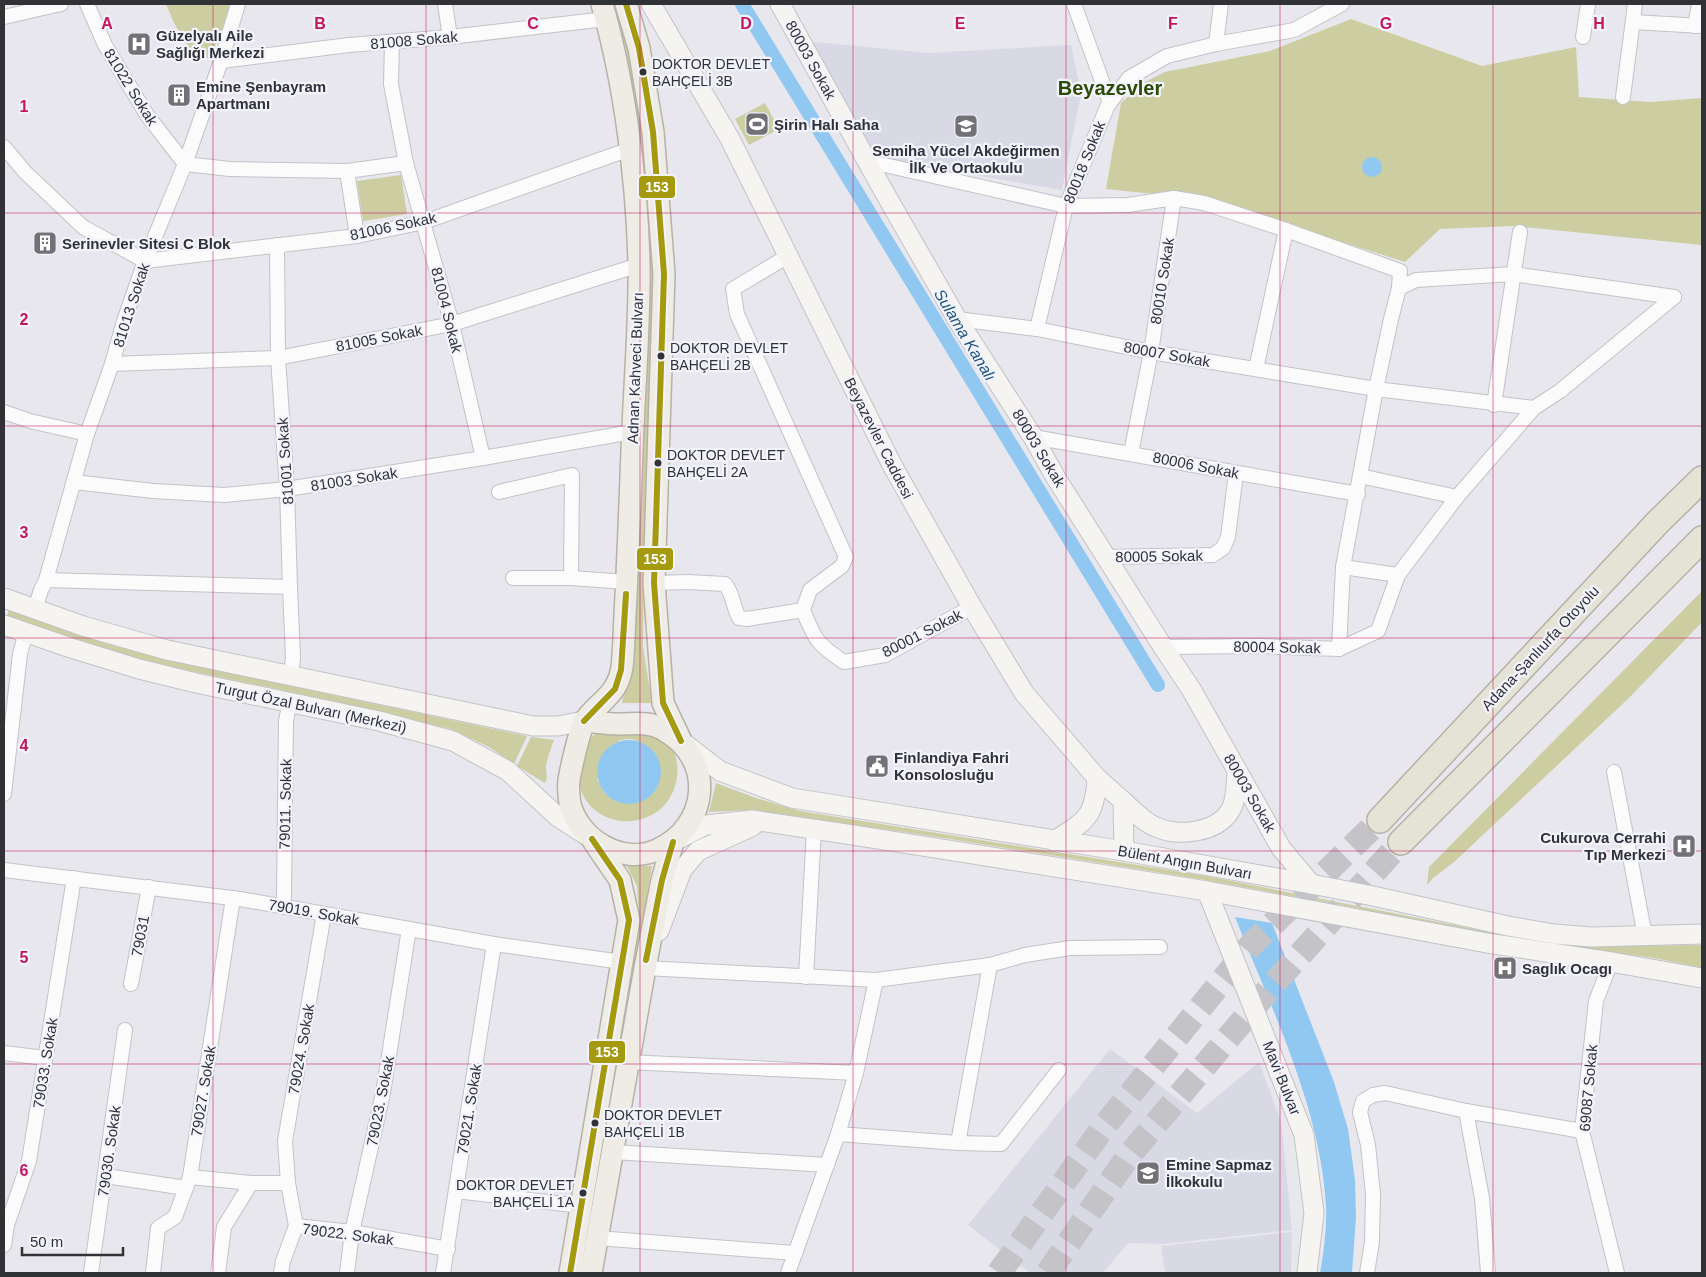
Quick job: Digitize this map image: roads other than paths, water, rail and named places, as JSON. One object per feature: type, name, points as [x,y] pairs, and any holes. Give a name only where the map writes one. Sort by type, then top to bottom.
[{"type":"highway","name":"Adana-Şanlıurfa Otoyolu","points":[[1380,820],[1651,530],[1702,479]]},
{"type":"highway","points":[[1401,842],[1702,539]]},
{"type":"main road","name":"Adnan Kahveci Bulvarı","points":[[626,4],[639,48],[653,132],[664,274],[654,582],[664,703],[681,741]]},
{"type":"main road","name":"Beyazevler Caddesi","points":[[651,4],[730,139],[892,465],[972,607],[1024,693],[1097,778],[1148,823],[1158,828],[1179,832],[1200,832],[1218,823],[1230,811],[1236,791],[1237,770]]},
{"type":"main road","name":"80003 Sokak","points":[[780,4],[957,319],[1033,437],[1056,478],[1163,647],[1192,689],[1282,848],[1311,884]]},
{"type":"main road","name":"Adnan Kahveci Bulvarı","points":[[584,721],[615,689],[621,670],[627,582],[639,264],[630,149],[619,76],[604,11]]},
{"type":"main road","name":"Turgut Özal Bulvarı (Merkezi)","points":[[4,598],[83,626],[167,650],[533,726],[558,726],[584,721]]},
{"type":"main road","name":"Turgut Özal Bulvarı (Merkezi)","points":[[4,625],[97,657],[139,669],[419,731],[464,745],[508,771],[558,817],[592,839]]},
{"type":"main road","points":[[570,1273],[629,920],[620,880],[592,839],[578,824],[570,804],[568,783],[584,721],[620,724],[641,722],[662,728],[681,741],[694,760],[700,782],[698,804],[689,825],[673,842],[653,852],[631,854],[610,850],[592,839]]},
{"type":"main road","name":"Bülent Angın Bulvarı","points":[[681,741],[720,771],[792,798],[1311,884],[1554,934],[1592,937],[1702,934]]},
{"type":"main road","points":[[1054,841],[1081,823],[1090,813],[1096,797],[1097,778]]},
{"type":"main road","points":[[1122,801],[1124,852]]},
{"type":"main road","name":"Bülent Angın Bulvarı","points":[[673,842],[706,825],[752,820],[1207,891],[1487,942],[1702,978]]},
{"type":"main road","points":[[645,968],[682,870],[698,851],[763,822]]},
{"type":"main road","points":[[591,1273],[627,1062],[662,880],[673,842]]},
{"type":"main road","name":"Mavi Bulvar","points":[[1207,891],[1304,1135],[1314,1213],[1307,1273]]},
{"type":"street","points":[[4,17],[61,4]]},
{"type":"street","name":"81022 Sokak","points":[[87,4],[105,45],[146,115],[185,164]]},
{"type":"street","name":"81013 Sokak","points":[[35,609],[46,580],[87,434],[112,364],[124,321],[145,261],[185,164],[221,61],[238,4]]},
{"type":"street","points":[[445,4],[450,37]]},
{"type":"street","points":[[1074,4],[1110,103]]},
{"type":"street","points":[[1216,44],[1222,4]]},
{"type":"street","name":"80018 Sokak","points":[[1037,329],[1066,206],[1110,103],[1129,78],[1167,56],[1216,44],[1294,30],[1342,4]]},
{"type":"street","points":[[1583,37],[1588,4]]},
{"type":"street","points":[[1623,97],[1635,4]]},
{"type":"street","points":[[1632,22],[1699,26],[1698,4]]},
{"type":"street","name":"81008 Sokak","points":[[221,61],[349,45],[450,37],[604,11]]},
{"type":"street","name":"81004 Sokak","points":[[392,42],[391,84],[406,163],[452,324],[483,458]]},
{"type":"street","points":[[4,147],[24,172],[83,227],[145,261]]},
{"type":"street","name":"81006 Sokak","points":[[145,261],[357,236],[424,222],[630,149]]},
{"type":"street","points":[[867,161],[1066,206],[1128,205],[1174,198],[1204,203],[1400,271],[1399,288],[1416,280],[1513,274],[1674,298],[1560,391],[1534,408],[1457,497],[1398,575],[1378,631],[1340,649]]},
{"type":"street","points":[[185,164],[230,169],[347,171],[406,163]]},
{"type":"street","points":[[347,171],[357,236]]},
{"type":"street","name":"80010 Sokak","points":[[1131,453],[1151,352],[1174,198]]},
{"type":"street","points":[[1256,369],[1286,230]]},
{"type":"street","points":[[1494,404],[1520,232]]},
{"type":"street","name":"81001 Sokak","points":[[277,246],[278,358],[287,489],[293,658],[290,676]]},
{"type":"street","points":[[654,582],[725,584],[729,589],[739,618],[747,619],[803,610],[810,590],[842,566],[846,557],[737,314],[733,289],[788,256]]},
{"type":"street","name":"81005 Sokak","points":[[112,364],[278,358],[452,324],[639,264]]},
{"type":"street","name":"80004 Sokak","points":[[1163,647],[1259,646],[1340,649],[1344,568],[1376,389],[1390,319],[1399,288]]},
{"type":"street","name":"80007 Sokak","points":[[957,319],[1037,329],[1151,352],[1376,389],[1534,408]]},
{"type":"street","points":[[4,412],[30,421],[87,434]]},
{"type":"street","name":"81003 Sokak","points":[[74,482],[153,492],[224,495],[287,489],[632,432]]},
{"type":"street","name":"80006 Sokak","points":[[1033,437],[1358,494]]},
{"type":"street","name":"80005 Sokak","points":[[1106,557],[1213,555],[1223,548],[1228,537],[1236,473]]},
{"type":"street","points":[[499,492],[572,475],[572,578]]},
{"type":"street","points":[[1360,476],[1457,497]]},
{"type":"street","points":[[1344,568],[1398,575]]},
{"type":"street","points":[[513,578],[572,578],[627,582]]},
{"type":"street","points":[[46,580],[290,587]]},
{"type":"street","name":"80001 Sokak","points":[[803,610],[816,640],[844,662],[884,654],[972,607]]},
{"type":"street","points":[[4,794],[20,654],[26,632]]},
{"type":"street","name":"79011. Sokak","points":[[282,906],[284,896],[286,721],[290,701]]},
{"type":"street","points":[[1614,772],[1645,936]]},
{"type":"street","points":[[806,976],[814,829]]},
{"type":"street","name":"79019. Sokak","points":[[4,870],[233,898],[494,944],[622,962]]},
{"type":"street","name":"79033. Sokak","points":[[4,1245],[5,1225],[29,1161],[74,878]]},
{"type":"street","name":"79031","points":[[131,984],[149,887]]},
{"type":"street","name":"79027. Sokak","points":[[153,1273],[158,1228],[175,1217],[188,1182],[233,898]]},
{"type":"street","name":"79024. Sokak","points":[[296,1226],[288,1184],[285,1141],[324,914]]},
{"type":"street","name":"79023. Sokak","points":[[347,1273],[352,1232],[383,1093],[409,929]]},
{"type":"street","name":"79021. Sokak","points":[[443,1273],[494,944]]},
{"type":"street","points":[[645,968],[876,980],[990,965],[1025,955],[1070,948],[1160,947]]},
{"type":"street","name":"69087 Sokak","points":[[1611,962],[1596,1001],[1582,1131],[1618,1273]]},
{"type":"street","points":[[958,1143],[990,965]]},
{"type":"street","points":[[788,1273],[838,1134],[856,1072],[876,980]]},
{"type":"street","name":"79030. Sokak","points":[[91,1273],[125,1030]]},
{"type":"street","points":[[4,1053],[45,1058]]},
{"type":"street","points":[[627,1062],[856,1072]]},
{"type":"street","points":[[838,1134],[958,1143],[1001,1144],[1059,1070]]},
{"type":"street","points":[[1367,1273],[1372,1242],[1373,1194],[1368,1146],[1360,1112],[1363,1101],[1373,1095],[1385,1093],[1466,1111],[1582,1131]]},
{"type":"street","points":[[1466,1111],[1482,1198],[1488,1273]]},
{"type":"street","points":[[613,1152],[827,1165]]},
{"type":"street","points":[[106,1176],[188,1182],[288,1184]]},
{"type":"street","points":[[218,1273],[224,1227],[251,1183]]},
{"type":"street","points":[[456,1191],[581,1206]]},
{"type":"street","name":"79022. Sokak","points":[[281,1273],[296,1226],[352,1232],[448,1249]]},
{"type":"street","points":[[597,1238],[795,1253]]},
{"type":"water","points":[[1368,157],[1376,157],[1382,163],[1382,171],[1376,177],[1368,177],[1362,171],[1362,163]]},
{"type":"water","points":[[623,740],[635,740],[652,749],[659,760],[661,772],[659,784],[652,795],[635,804],[623,804],[611,799],[602,790],[597,778],[597,766],[602,754],[611,745]]},
{"type":"water","points":[[1235,917],[1272,923],[1334,1082],[1348,1129],[1355,1180],[1356,1217],[1352,1273],[1320,1273],[1325,1239],[1326,1205],[1322,1168],[1314,1131],[1292,1058]]},
{"type":"waterway","name":"Sulama Kanalı","points":[[742,4],[1158,685]]},
{"type":"tunnel","points":[[999,1273],[1102,1129],[1252,944],[1380,820]]},
{"type":"tunnel","points":[[1048,1273],[1127,1158],[1271,987],[1401,842]]},
{"type":"place","name":"Güzelyalı Aile Sağlığı Merkezi","points":[[139,44]]},
{"type":"place","name":"DOKTOR DEVLET BAHÇELİ 3B","points":[[643,72]]},
{"type":"place","name":"Emine Şenbayram Apartmanı","points":[[179,95]]},
{"type":"place","name":"Şirin Halı Saha","points":[[757,124]]},
{"type":"place","name":"Semiha Yücel Akdeğirmen İlk Ve Ortaokulu","points":[[966,126]]},
{"type":"place","name":"Serinevler Sitesi C Blok","points":[[45,243]]},
{"type":"place","name":"DOKTOR DEVLET BAHÇELİ 2B","points":[[661,356]]},
{"type":"place","name":"DOKTOR DEVLET BAHÇELİ 2A","points":[[658,463]]},
{"type":"place","name":"Finlandiya Fahri Konsolosluğu","points":[[877,766]]},
{"type":"place","name":"Cukurova Cerrahi Tıp Merkezi","points":[[1684,846]]},
{"type":"place","name":"Saglık Ocagı","points":[[1505,968]]},
{"type":"place","name":"DOKTOR DEVLET BAHÇELİ 1B","points":[[595,1123]]},
{"type":"place","name":"Emine Sapmaz İlkokulu","points":[[1148,1173]]},
{"type":"place","name":"DOKTOR DEVLET BAHÇELİ 1A","points":[[583,1193]]},
{"type":"district","name":"Beyazevler","points":[[1110,88]]}]
